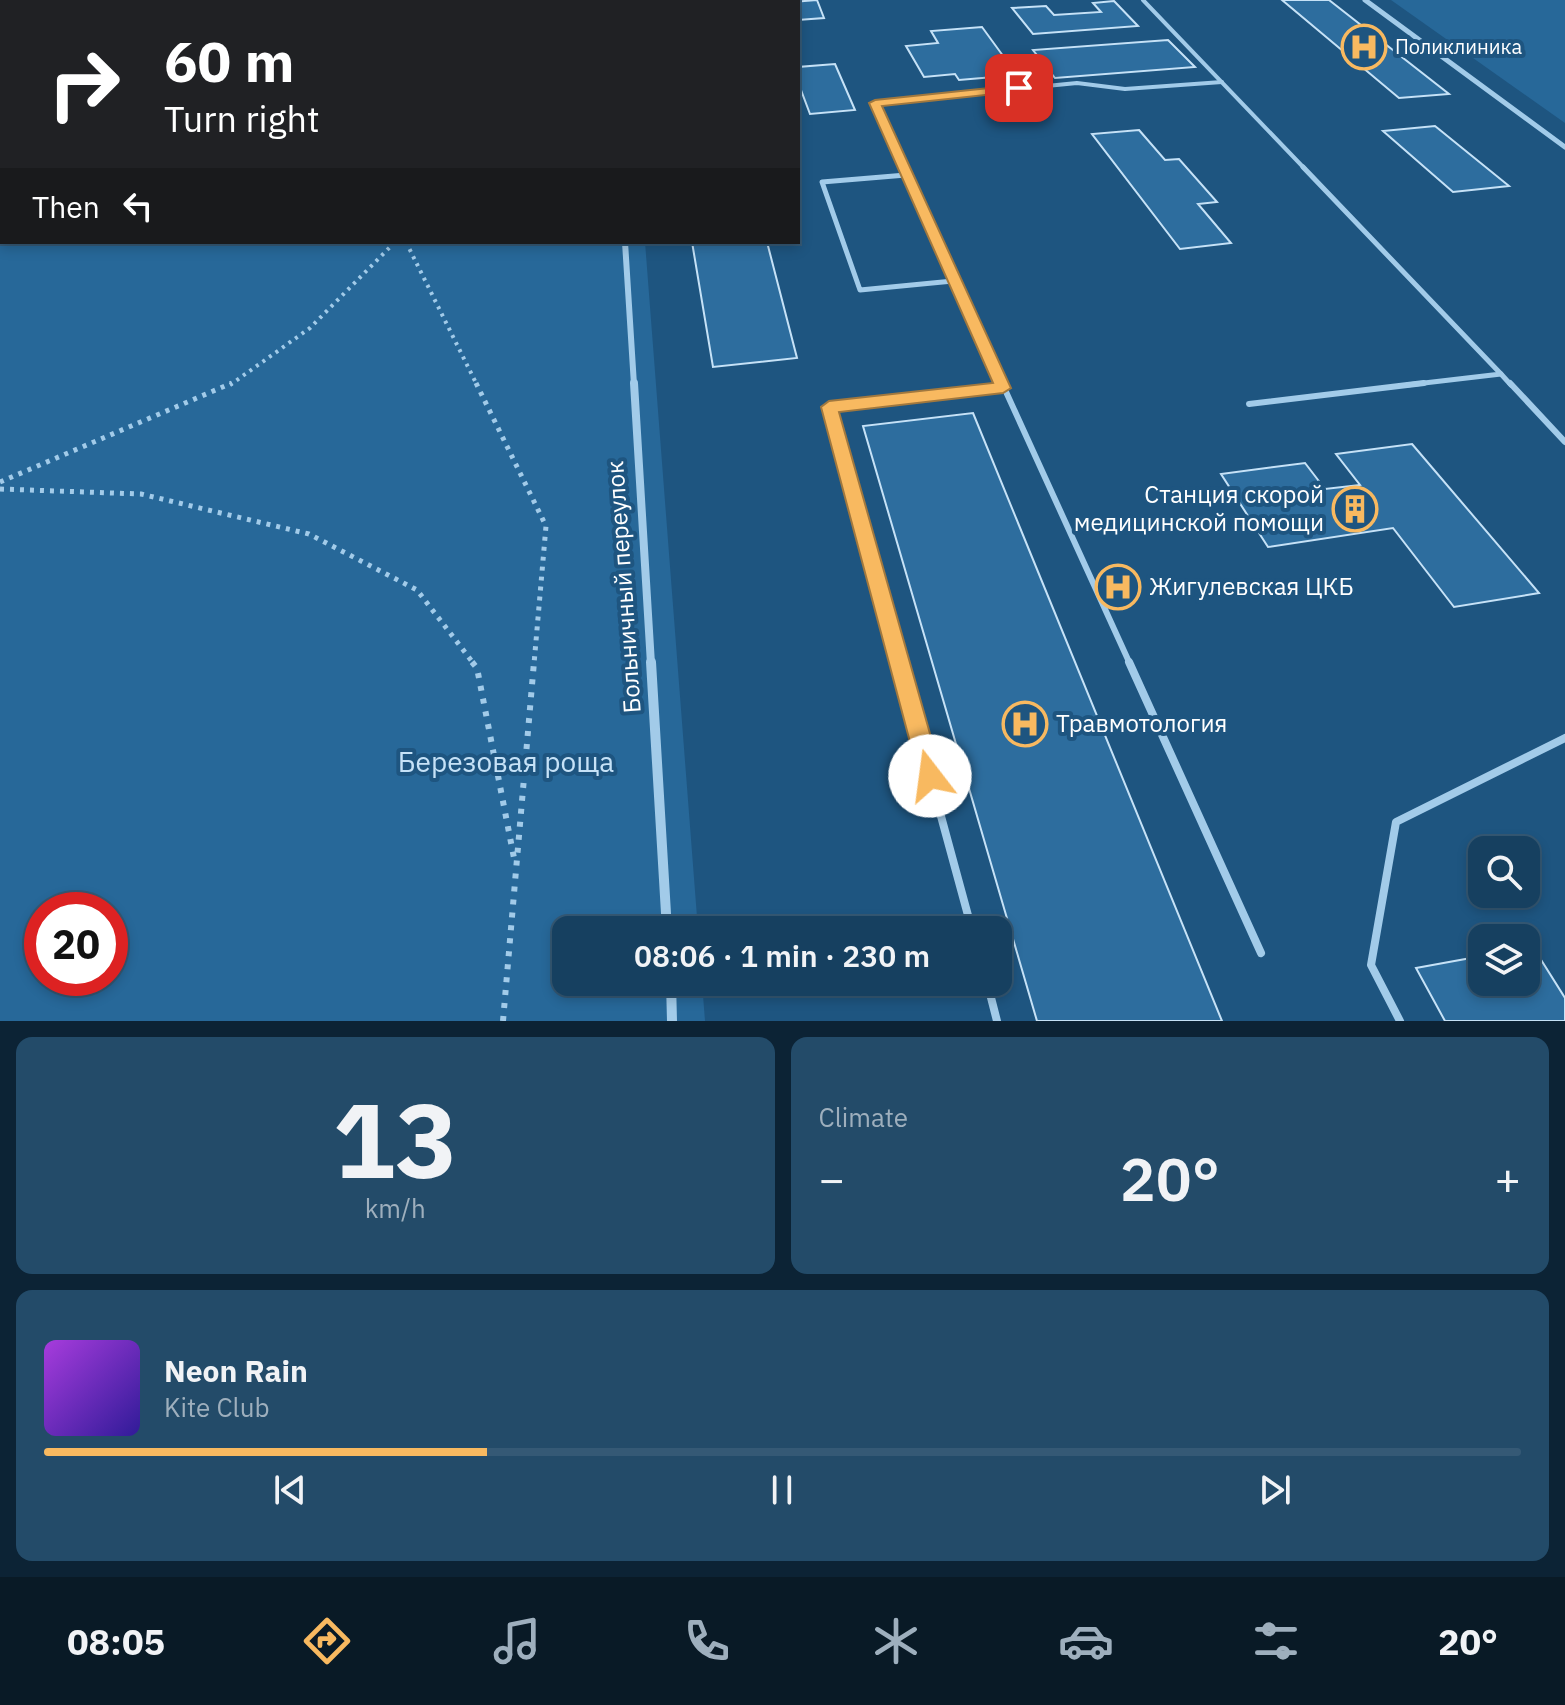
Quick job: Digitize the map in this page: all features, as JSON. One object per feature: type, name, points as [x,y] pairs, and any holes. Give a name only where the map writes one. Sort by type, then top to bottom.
[{"type":"street","points":[[1365,0],[1565,147]]},
{"type":"street","name":"Больничный переулок","points":[[625,244],[666,916]]},
{"type":"street","points":[[671,996],[672,1021]]},
{"type":"lane","points":[[1143,0],[1565,442]]},
{"type":"lane","points":[[1222,82],[1125,89],[1077,83],[875,103],[953,281],[1261,953]]},
{"type":"lane","points":[[906,175],[822,182],[860,290],[953,281]]},
{"type":"lane","points":[[1249,404],[1501,374]]},
{"type":"lane","points":[[968,916],[829,407],[1003,388]]},
{"type":"lane","points":[[1400,1021],[1371,965],[1396,822],[1565,738]]},
{"type":"lane","points":[[991,996],[997,1021]]},
{"type":"path","points":[[0,482],[227,387],[310,328],[393,244]]},
{"type":"path","points":[[407,244],[546,526],[503,1021]]},
{"type":"path","points":[[0,489],[141,494],[309,534],[417,590],[477,668],[516,867]]},
{"type":"green space","points":[[1391,0],[1565,0],[1565,123]]},
{"type":"green space","name":"Березовая роща","points":[[0,244],[645,244],[697,916],[552,916],[552,996],[703,996],[705,1021],[0,1021]]},
{"type":"building","points":[[817,0],[824,18],[800,20],[800,1]]},
{"type":"building","name":"Поликлиника","points":[[1282,0],[1329,0],[1449,94],[1399,98]]},
{"type":"building","points":[[1114,1],[1138,26],[1033,34],[1012,8],[1046,6],[1054,15],[1101,12],[1093,3]]},
{"type":"building","points":[[982,27],[1017,75],[959,80],[955,74],[924,77],[906,46],[938,43],[931,31]]},
{"type":"building","points":[[1168,40],[1195,67],[1055,78],[1033,50]]},
{"type":"building","points":[[835,64],[855,110],[810,114],[800,87],[800,67]]},
{"type":"building","points":[[1435,126],[1509,186],[1453,192],[1383,131]]},
{"type":"building","points":[[1139,130],[1165,160],[1179,159],[1217,202],[1198,204],[1231,243],[1180,249],[1092,134]]},
{"type":"building","points":[[692,244],[768,244],[797,358],[713,367]]},
{"type":"building","name":"Травмотология","points":[[973,413],[1222,1021],[1037,1021],[1012,936],[1012,916],[1006,916],[863,426]]},
{"type":"building","name":"Станция скорой медицинской помощи","points":[[1412,444],[1539,593],[1454,607],[1393,528],[1268,547],[1221,474],[1305,463],[1325,489],[1360,485],[1336,454]]},
{"type":"building","points":[[1540,958],[1565,998],[1565,1021],[1445,1021],[1416,968],[1468,959],[1468,996],[1540,996]]},
{"type":"place","name":"Поликлиника","points":[[1364,47]]},
{"type":"place","name":"Станция скорой медицинской помощи","points":[[1355,509]]},
{"type":"place","name":"Жигулевская ЦКБ","points":[[1118,587]]},
{"type":"place","name":"Травмотология","points":[[1025,724]]},
{"type":"route","points":[[930,776],[829,407],[1003,388],[875,103],[1019,88]]}]
